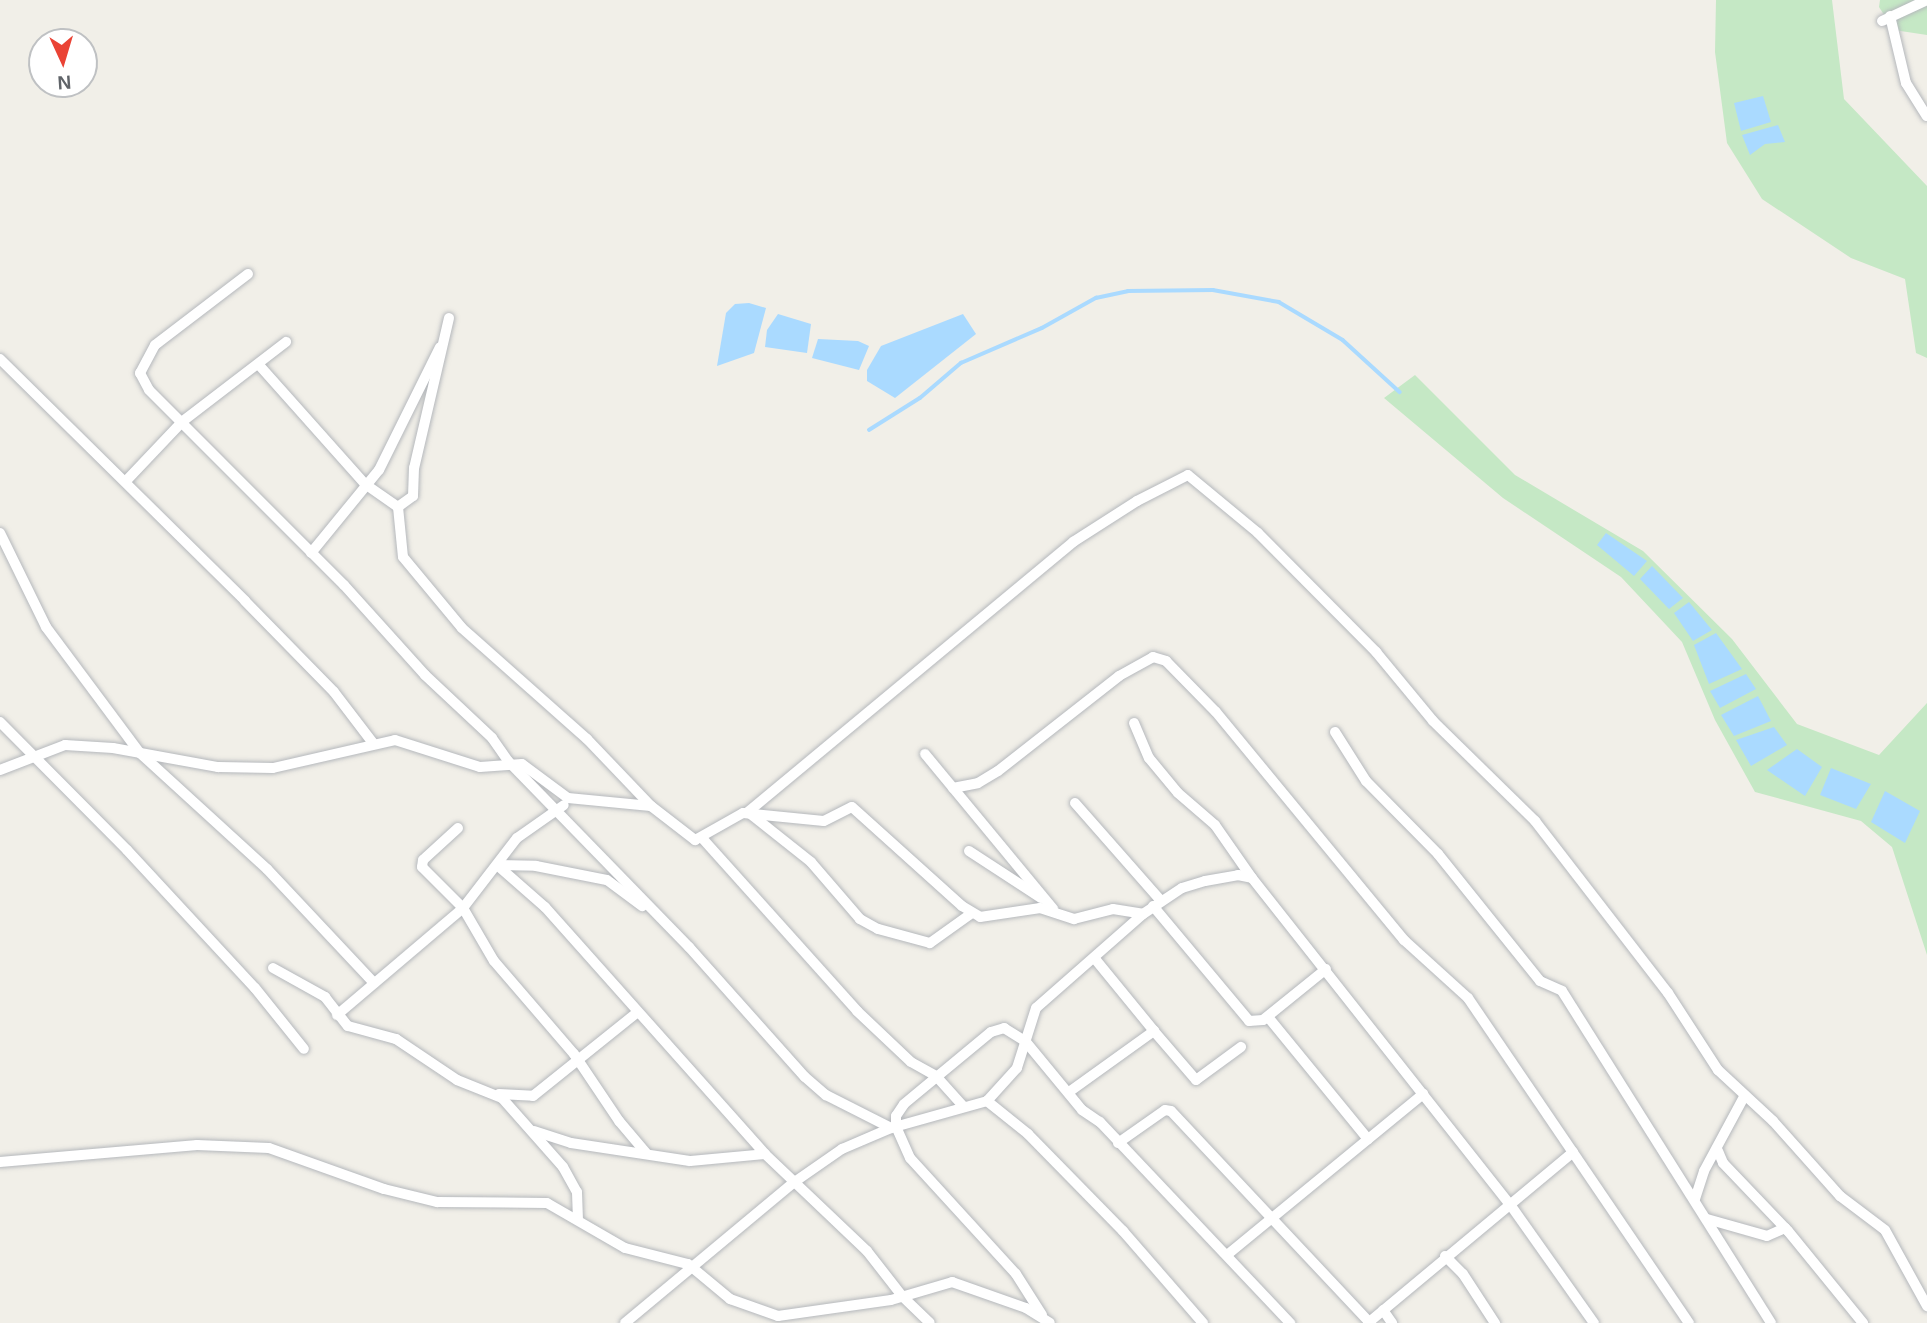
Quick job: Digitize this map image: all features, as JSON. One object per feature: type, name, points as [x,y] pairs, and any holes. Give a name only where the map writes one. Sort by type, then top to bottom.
[{"type":"street","points":[[1927,0],[1886,19],[1900,68],[1927,116]]},
{"type":"street","points":[[248,274],[155,345],[140,373],[149,390],[183,421],[312,553],[425,675],[492,738],[509,762],[558,809],[669,927],[805,1077],[838,1102],[893,1127],[910,1158],[1016,1274],[1047,1320]]},
{"type":"street","points":[[312,553],[368,486],[441,344],[449,318]]},
{"type":"street","points":[[126,481],[183,421],[286,342]]},
{"type":"street","points":[[398,508],[413,496],[414,468],[436,388],[441,344]]},
{"type":"street","points":[[0,359],[126,481],[334,692],[373,743]]},
{"type":"street","points":[[259,365],[368,486],[398,508],[403,557],[462,628],[587,739],[651,806],[689,838],[702,838],[748,813],[1073,542],[1137,501],[1188,475],[1258,533],[1376,652],[1433,720],[1535,821],[1668,993],[1718,1070],[1840,1196],[1885,1230],[1927,1306]]},
{"type":"street","points":[[0,533],[46,627],[140,753],[267,869],[374,983]]},
{"type":"street","points":[[953,788],[978,783],[998,771],[1119,676],[1153,657],[1166,661],[1216,712],[1404,940],[1458,985],[1687,1322]]},
{"type":"street","points":[[0,722],[127,850],[255,988],[304,1049]]},
{"type":"street","points":[[1134,723],[1149,758],[1178,793],[1215,825],[1252,878],[1509,1203],[1594,1323]]},
{"type":"street","points":[[1335,732],[1366,781],[1438,854],[1540,981],[1562,991],[1771,1323]]},
{"type":"street","points":[[0,771],[65,745],[140,753],[218,767],[273,768],[394,740],[424,746],[480,766],[509,762],[522,764],[575,799],[651,806]]},
{"type":"street","points":[[925,754],[1053,909],[1074,919],[1113,909],[1143,914]]},
{"type":"street","points":[[337,1015],[463,908],[517,838],[575,799]]},
{"type":"street","points":[[1076,803],[1244,1017],[1255,1022],[1268,1017],[1326,969]]},
{"type":"street","points":[[748,813],[824,821],[846,808],[857,808],[906,858],[972,913],[985,917],[1053,909]]},
{"type":"street","points":[[748,813],[811,862],[860,919],[878,929],[930,943],[972,913]]},
{"type":"street","points":[[458,828],[422,862],[463,908],[494,961],[579,1060],[618,1121],[646,1153]]},
{"type":"street","points":[[702,838],[857,1010],[911,1062],[936,1076],[963,1106]]},
{"type":"street","points":[[969,851],[1044,899]]},
{"type":"street","points":[[497,865],[536,866],[607,880],[669,927]]},
{"type":"street","points":[[497,865],[545,907],[765,1154],[867,1251],[903,1297],[930,1323]]},
{"type":"street","points":[[625,1323],[793,1183],[842,1149],[893,1127],[987,1101],[1009,1081],[1037,1008],[1157,903],[1205,881],[1238,875],[1252,878]]},
{"type":"street","points":[[1095,959],[1196,1080],[1241,1047]]},
{"type":"street","points":[[273,968],[325,997],[337,1015],[357,1030],[396,1039],[471,1088],[496,1094],[533,1096],[638,1012]]},
{"type":"street","points":[[1268,1017],[1368,1139]]},
{"type":"street","points":[[893,1127],[904,1104],[990,1032],[1004,1028],[1026,1042],[1069,1093],[1290,1323]]},
{"type":"street","points":[[1069,1093],[1153,1030]]},
{"type":"street","points":[[496,1094],[532,1130],[573,1185],[578,1218]]},
{"type":"street","points":[[1227,1255],[1423,1094]]},
{"type":"street","points":[[1695,1199],[1703,1171],[1718,1150],[1723,1133],[1745,1095]]},
{"type":"street","points":[[987,1101],[1028,1134],[1123,1231],[1203,1323]]},
{"type":"street","points":[[1118,1143],[1165,1110],[1171,1111],[1369,1322],[1573,1152]]},
{"type":"street","points":[[532,1130],[582,1145],[690,1161],[765,1154]]},
{"type":"street","points":[[0,1162],[197,1145],[268,1148],[322,1163],[384,1189],[437,1202],[547,1203],[578,1218],[625,1248],[694,1268],[730,1299],[782,1317],[903,1297],[952,1282],[1047,1320]]},
{"type":"street","points":[[1718,1150],[1723,1163],[1785,1228],[1863,1323]]},
{"type":"street","points":[[1707,1219],[1767,1236],[1785,1228]]},
{"type":"street","points":[[1445,1256],[1464,1275],[1495,1323]]},
{"type":"street","points":[[1383,1310],[1392,1323]]},
{"type":"green space","points":[[1716,0],[1832,0],[1844,99],[1927,186],[1927,358],[1916,353],[1905,279],[1851,258],[1762,199],[1727,143],[1715,52]]},
{"type":"green space","points":[[1880,0],[1927,0],[1927,35],[1894,30],[1879,7]]},
{"type":"green space","points":[[1415,375],[1515,475],[1643,551],[1732,639],[1797,724],[1879,755],[1927,703],[1927,955],[1892,847],[1861,821],[1755,792],[1715,720],[1682,642],[1621,577],[1503,498],[1384,398]]},
{"type":"water","points":[[1763,96],[1771,122],[1741,131],[1734,103]]},
{"type":"water","points":[[1778,125],[1785,142],[1765,144],[1750,155],[1742,135]]},
{"type":"water","points":[[749,303],[766,308],[754,353],[717,366],[726,313],[735,304]]},
{"type":"water","points":[[778,314],[811,324],[807,353],[765,347],[767,330]]},
{"type":"water","points":[[963,314],[976,334],[895,398],[867,381],[867,370],[881,346]]},
{"type":"water","points":[[818,339],[858,341],[869,346],[859,370],[812,358]]},
{"type":"water","points":[[1606,533],[1647,561],[1634,576],[1597,545]]},
{"type":"water","points":[[1652,566],[1683,598],[1669,609],[1640,579]]},
{"type":"water","points":[[1689,602],[1712,630],[1693,641],[1674,613]]},
{"type":"water","points":[[1716,633],[1742,669],[1709,684],[1694,645]]},
{"type":"water","points":[[1746,674],[1756,689],[1720,708],[1710,691]]},
{"type":"water","points":[[1758,696],[1771,721],[1734,736],[1721,715]]},
{"type":"water","points":[[1774,727],[1787,745],[1751,766],[1736,740]]},
{"type":"water","points":[[1797,749],[1822,767],[1805,796],[1767,770]]},
{"type":"water","points":[[1831,768],[1871,784],[1856,809],[1820,795]]},
{"type":"water","points":[[1885,791],[1920,811],[1905,843],[1871,822]]},
{"type":"waterway","points":[[869,430],[920,398],[961,363],[1042,328],[1096,298],[1128,291],[1213,290],[1279,302],[1343,340],[1400,392]]}]
